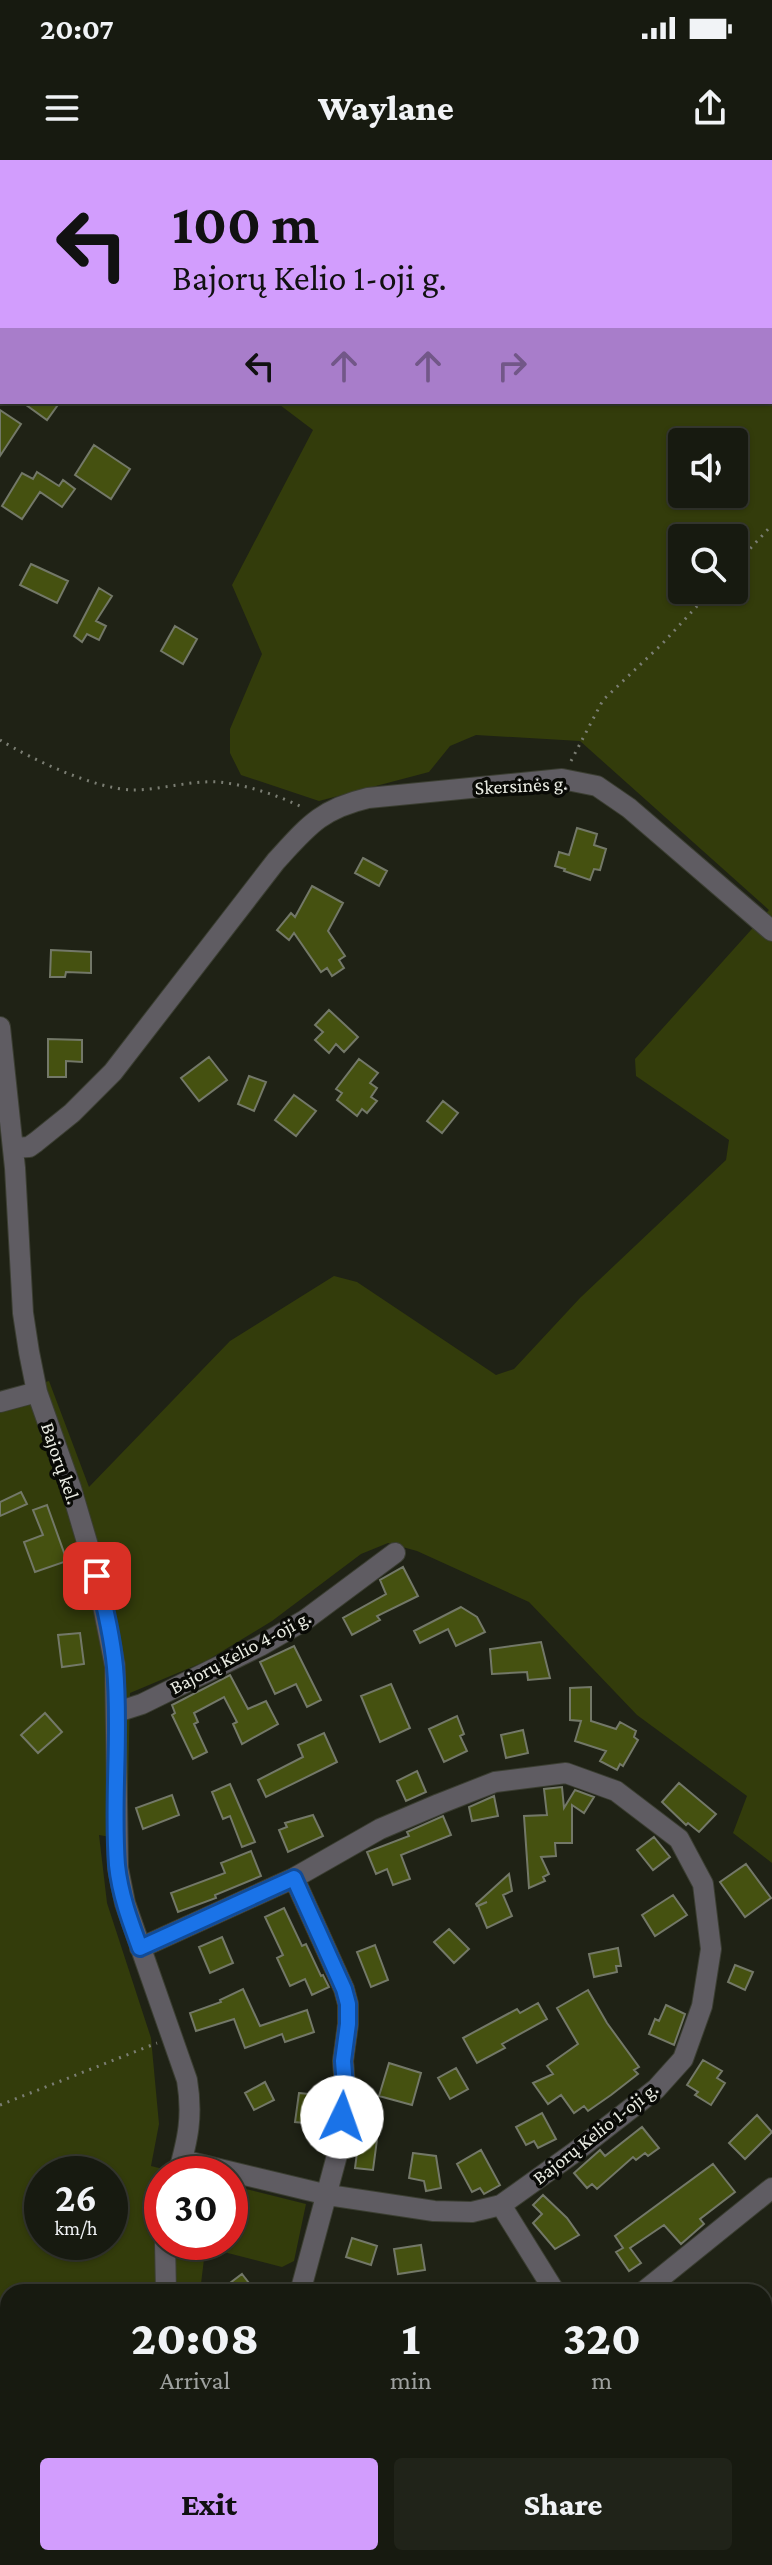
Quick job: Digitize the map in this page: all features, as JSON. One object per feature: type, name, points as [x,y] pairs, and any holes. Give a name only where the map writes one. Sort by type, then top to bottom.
[{"type":"street","name":"Skersinės g.","points":[[10,1161],[72,1113],[113,1072],[276,861],[301,833],[340,805],[368,798],[562,779],[597,786],[629,808],[772,931]]},
{"type":"street","name":"Bajorų kel.","points":[[0,1027],[23,1313],[37,1392],[71,1488],[97,1576],[115,1666],[118,1868],[125,1903],[187,2080],[191,2106],[190,2131],[183,2156]]},
{"type":"street","points":[[0,1402],[37,1392]]},
{"type":"street","name":"Bajorų Kelio 4-oji g.","points":[[117,1712],[142,1704],[260,1646],[305,1620],[395,1553]]},
{"type":"street","name":"Bajorų Kelio 1-oji g.","points":[[140,1948],[294,1878],[380,1829],[495,1782],[566,1773],[616,1791],[679,1839],[703,1884],[711,1949],[702,2006],[683,2059],[656,2089],[501,2205],[472,2212],[434,2211],[248,2180]]},
{"type":"street","points":[[294,1878],[348,2004],[339,2148],[302,2284]]},
{"type":"street","points":[[653,2284],[772,2188]]},
{"type":"street","points":[[501,2205],[550,2284]]},
{"type":"street","points":[[165,2260],[166,2284]]},
{"type":"path","points":[[748,551],[772,525]]},
{"type":"path","points":[[562,779],[603,700],[699,604]]},
{"type":"path","points":[[0,740],[85,779],[131,790],[218,782],[279,796],[319,818]]},
{"type":"path","points":[[0,2105],[172,2037]]},
{"type":"green space","points":[[279,404],[772,404],[772,1863],[733,1833],[747,1796],[637,1715],[529,1602],[417,1551],[388,1543],[361,1554],[272,1621],[206,1661],[130,1693],[127,1840],[99,1835],[107,1903],[151,2038],[159,2124],[153,2156],[144,2156],[144,2260],[204,2260],[201,2284],[0,2284],[0,1395],[49,1381],[89,1487],[230,1341],[334,1276],[357,1282],[496,1375],[514,1369],[580,1298],[726,1160],[729,1140],[636,1076],[635,1059],[769,910],[580,741],[476,735],[450,746],[429,772],[319,801],[241,775],[230,753],[230,729],[262,654],[232,585],[313,430]]},
{"type":"green space","points":[[248,2190],[306,2204],[294,2261],[282,2267],[248,2258]]},
{"type":"building","points":[[25,404],[59,404],[47,420]]},
{"type":"building","points":[[0,410],[21,424],[0,456]]},
{"type":"building","points":[[94,445],[130,469],[111,499],[75,475]]},
{"type":"building","points":[[37,472],[59,486],[63,480],[75,489],[62,507],[40,492],[22,519],[2,506],[22,473],[33,479]]},
{"type":"building","points":[[31,564],[68,581],[57,603],[20,585]]},
{"type":"building","points":[[99,588],[112,596],[96,621],[106,626],[99,640],[87,634],[82,642],[74,636]]},
{"type":"building","points":[[175,626],[197,639],[183,664],[161,651]]},
{"type":"building","points":[[577,828],[597,834],[594,845],[606,849],[600,870],[594,869],[590,880],[555,866],[559,852],[569,855]]},
{"type":"building","points":[[363,858],[387,871],[379,886],[355,873]]},
{"type":"building","points":[[312,886],[343,903],[328,931],[345,956],[339,960],[344,968],[332,976],[327,968],[321,972],[294,933],[289,940],[277,930],[291,913],[295,917]]},
{"type":"building","points":[[51,950],[91,952],[91,973],[66,972],[65,977],[50,977]]},
{"type":"building","points":[[329,1010],[358,1037],[344,1052],[336,1044],[329,1053],[315,1040],[323,1032],[315,1025]]},
{"type":"building","points":[[48,1039],[82,1040],[82,1062],[66,1061],[66,1077],[48,1077]]},
{"type":"building","points":[[209,1057],[227,1080],[199,1101],[181,1078]]},
{"type":"building","points":[[359,1059],[378,1073],[370,1083],[377,1088],[371,1097],[377,1101],[367,1113],[362,1109],[357,1116],[337,1100],[342,1093],[336,1089]]},
{"type":"building","points":[[249,1076],[266,1082],[254,1111],[238,1104]]},
{"type":"building","points":[[294,1095],[316,1111],[296,1136],[275,1120]]},
{"type":"building","points":[[443,1101],[458,1113],[442,1133],[427,1121]]},
{"type":"building","points":[[21,1492],[27,1504],[0,1516],[0,1502]]},
{"type":"building","points":[[47,1505],[67,1561],[35,1572],[24,1542],[43,1535],[33,1510]]},
{"type":"building","points":[[403,1567],[418,1596],[377,1616],[380,1620],[352,1635],[343,1618],[386,1594],[380,1580]]},
{"type":"building","points":[[461,1607],[477,1617],[485,1632],[456,1646],[448,1629],[420,1643],[414,1631]]},
{"type":"building","points":[[80,1633],[84,1664],[62,1667],[58,1635]]},
{"type":"building","points":[[541,1642],[550,1678],[528,1680],[527,1672],[492,1674],[490,1649]]},
{"type":"building","points":[[294,1646],[321,1700],[307,1707],[296,1684],[275,1694],[260,1662]]},
{"type":"building","points":[[230,1675],[248,1709],[266,1701],[278,1724],[242,1744],[233,1724],[237,1722],[224,1697],[194,1713],[198,1722],[194,1724],[207,1752],[193,1759],[172,1715],[175,1713],[172,1705]]},
{"type":"building","points":[[391,1684],[410,1728],[380,1742],[361,1696]]},
{"type":"building","points":[[591,1687],[591,1721],[616,1729],[620,1722],[636,1731],[634,1737],[638,1740],[623,1766],[620,1764],[617,1770],[600,1761],[606,1751],[575,1741],[581,1721],[570,1720],[570,1688]]},
{"type":"building","points":[[45,1713],[62,1732],[38,1753],[21,1735]]},
{"type":"building","points":[[457,1716],[464,1734],[460,1736],[467,1751],[444,1762],[429,1729]]},
{"type":"building","points":[[523,1730],[528,1753],[506,1758],[501,1735]]},
{"type":"building","points":[[324,1733],[337,1762],[266,1797],[258,1780],[303,1757],[298,1745]]},
{"type":"building","points":[[417,1771],[426,1792],[406,1801],[397,1781]]},
{"type":"building","points":[[679,1783],[716,1814],[699,1832],[688,1823],[686,1825],[662,1802]]},
{"type":"building","points":[[230,1784],[255,1842],[242,1847],[230,1816],[223,1819],[212,1792]]},
{"type":"building","points":[[562,1787],[564,1808],[575,1790],[594,1797],[584,1813],[572,1805],[572,1843],[555,1843],[556,1856],[541,1857],[549,1874],[543,1877],[545,1881],[529,1888],[524,1816],[547,1815],[544,1789]]},
{"type":"building","points":[[172,1795],[179,1815],[143,1829],[136,1808]]},
{"type":"building","points":[[494,1796],[498,1816],[472,1821],[469,1807]]},
{"type":"building","points":[[313,1815],[323,1836],[288,1852],[279,1830],[287,1827],[285,1823]]},
{"type":"building","points":[[443,1816],[451,1835],[401,1855],[410,1879],[393,1885],[387,1869],[376,1874],[367,1852],[409,1836],[407,1832]]},
{"type":"building","points":[[654,1837],[670,1857],[653,1870],[637,1850]]},
{"type":"building","points":[[251,1851],[261,1876],[178,1912],[171,1893],[225,1873],[221,1863]]},
{"type":"building","points":[[746,1864],[771,1898],[745,1917],[720,1882]]},
{"type":"building","points":[[509,1874],[512,1891],[503,1895],[512,1916],[487,1928],[478,1906],[487,1902],[476,1904]]},
{"type":"building","points":[[673,1895],[687,1915],[655,1936],[642,1915]]},
{"type":"building","points":[[284,1908],[302,1946],[306,1944],[329,1987],[312,1995],[305,1979],[290,1986],[277,1958],[283,1955],[265,1917]]},
{"type":"building","points":[[449,1929],[469,1949],[454,1963],[434,1942]]},
{"type":"building","points":[[222,1937],[233,1963],[210,1973],[199,1947]]},
{"type":"building","points":[[375,1945],[388,1980],[371,1987],[357,1952]]},
{"type":"building","points":[[618,1948],[621,1966],[616,1966],[617,1972],[594,1977],[589,1954]]},
{"type":"building","points":[[735,1965],[753,1972],[745,1990],[728,1982]]},
{"type":"building","points":[[243,1989],[260,2026],[307,2010],[314,2032],[285,2042],[282,2034],[245,2048],[234,2019],[196,2031],[190,2013],[221,2002]]},
{"type":"building","points":[[588,1990],[639,2067],[634,2070],[638,2074],[611,2095],[588,2111],[584,2106],[574,2113],[561,2095],[548,2104],[533,2083],[553,2074],[547,2066],[578,2044],[557,2008]]},
{"type":"building","points":[[538,2003],[547,2019],[502,2044],[505,2048],[477,2063],[463,2038],[517,2009],[520,2013]]},
{"type":"building","points":[[666,2005],[685,2014],[674,2045],[649,2034],[655,2019],[659,2021]]},
{"type":"building","points":[[703,2060],[722,2071],[717,2078],[725,2083],[711,2105],[695,2095],[698,2092],[687,2085]]},
{"type":"building","points":[[389,2063],[421,2073],[412,2105],[379,2096]]},
{"type":"building","points":[[456,2068],[468,2089],[450,2099],[438,2078]]},
{"type":"building","points":[[265,2082],[274,2100],[254,2110],[245,2093]]},
{"type":"building","points":[[299,2093],[328,2096],[324,2125],[295,2122]]},
{"type":"building","points":[[542,2113],[556,2139],[538,2148],[534,2141],[526,2145],[516,2127]]},
{"type":"building","points":[[757,2115],[772,2132],[745,2159],[729,2143]]},
{"type":"building","points":[[642,2127],[659,2148],[648,2156],[645,2153],[636,2160],[633,2157],[597,2189],[592,2184],[587,2188],[574,2173],[600,2150],[605,2156]]},
{"type":"building","points":[[360,2130],[378,2132],[373,2170],[355,2168]]},
{"type":"building","points":[[481,2150],[500,2185],[484,2194],[480,2188],[472,2192],[457,2164]]},
{"type":"building","points":[[413,2153],[436,2156],[441,2188],[426,2191],[424,2181],[409,2178]]},
{"type":"building","points":[[713,2164],[735,2192],[700,2219],[704,2224],[681,2244],[664,2225],[630,2248],[641,2263],[629,2271],[616,2252],[623,2248],[615,2236]]},
{"type":"building","points":[[543,2195],[567,2218],[579,2235],[555,2249],[533,2223],[542,2214],[533,2205]]},
{"type":"building","points":[[352,2238],[377,2246],[371,2265],[346,2257]]},
{"type":"building","points":[[421,2245],[425,2270],[398,2274],[394,2249]]},
{"type":"building","points":[[242,2274],[250,2284],[229,2284]]},
{"type":"route","points":[[97,1576],[115,1666],[118,1868],[125,1903],[140,1948],[294,1878],[348,2004],[342,2117]]}]
